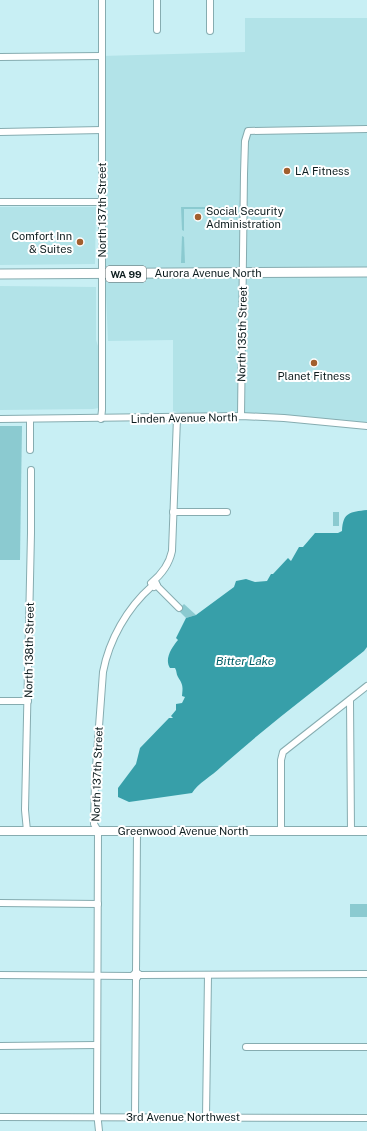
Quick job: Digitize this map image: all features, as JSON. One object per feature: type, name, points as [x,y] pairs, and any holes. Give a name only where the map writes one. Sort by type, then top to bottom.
[{"type":"highway","name":"Aurora Avenue North","points":[[0,274],[367,272]]},
{"type":"main road","name":"Greenwood Avenue North","points":[[0,831],[367,831]]},
{"type":"street","name":"North 137th Street","points":[[101,419],[102,0]]},
{"type":"street","points":[[157,0],[157,30]]},
{"type":"street","points":[[210,0],[210,31]]},
{"type":"street","points":[[0,57],[102,56]]},
{"type":"street","name":"North 135th Street","points":[[241,416],[241,285],[244,273],[244,174],[248,131],[367,129]]},
{"type":"street","points":[[0,132],[102,130]]},
{"type":"street","points":[[0,202],[102,202]]},
{"type":"street","name":"Linden Avenue North","points":[[0,419],[101,419],[241,416],[284,418],[367,426]]},
{"type":"street","name":"North 137th Street","points":[[99,1131],[97,1045],[98,831],[94,824],[95,781],[102,689],[106,655],[129,612],[143,594],[155,584],[171,557],[177,418]]},
{"type":"street","points":[[30,419],[30,450]]},
{"type":"street","name":"North 138th Street","points":[[27,831],[25,810],[31,470]]},
{"type":"street","points":[[173,512],[227,512]]},
{"type":"street","points":[[155,584],[179,608]]},
{"type":"street","points":[[281,831],[281,760],[283,752],[367,686]]},
{"type":"street","points":[[350,700],[351,831]]},
{"type":"street","points":[[0,701],[28,701]]},
{"type":"street","points":[[135,1118],[136,832]]},
{"type":"street","points":[[0,904],[98,904]]},
{"type":"street","points":[[0,975],[208,976],[367,974]]},
{"type":"street","points":[[206,1117],[208,976]]},
{"type":"street","points":[[0,1046],[97,1045]]},
{"type":"street","points":[[246,1047],[367,1047]]},
{"type":"street","name":"3rd Avenue Northwest","points":[[0,1118],[367,1118]]},
{"type":"shaded area","points":[[245,18],[367,18],[367,426],[284,418],[196,417],[173,411],[173,340],[108,341],[102,202],[102,56],[245,52]]},
{"type":"shaded area","points":[[0,207],[96,207],[95,264],[0,265]]},
{"type":"shaded area","points":[[181,207],[237,207],[237,225],[236,209],[184,209],[184,231],[182,230]]},
{"type":"shaded area","points":[[182,236],[184,237],[185,263],[181,263]]},
{"type":"shaded area","points":[[0,286],[96,287],[96,340],[99,349],[99,408],[0,410]]},
{"type":"shaded area","points":[[0,426],[22,426],[20,560],[0,560]]},
{"type":"shaded area","points":[[333,512],[339,512],[339,526],[333,526]]},
{"type":"shaded area","points":[[184,604],[196,615],[186,618],[178,610]]},
{"type":"shaded area","points":[[350,904],[367,904],[367,917],[350,917]]},
{"type":"water","name":"Bitter Lake","points":[[367,510],[367,647],[364,651],[256,737],[201,783],[192,793],[129,802],[118,797],[118,788],[136,764],[140,748],[169,718],[173,718],[171,716],[176,710],[176,704],[182,703],[185,697],[182,696],[182,686],[177,676],[176,669],[170,668],[168,664],[168,657],[173,646],[178,640],[176,638],[186,618],[196,615],[234,587],[236,581],[246,579],[255,582],[267,581],[271,574],[273,574],[288,558],[291,561],[299,547],[303,547],[315,533],[338,533],[342,531],[344,520],[348,514],[356,511]]},
{"type":"place","name":"LA Fitness","points":[[287,171]]},
{"type":"place","name":"Social Security Administration","points":[[198,217]]},
{"type":"place","name":"Comfort Inn & Suites","points":[[80,242]]},
{"type":"place","name":"Planet Fitness","points":[[314,363]]}]
